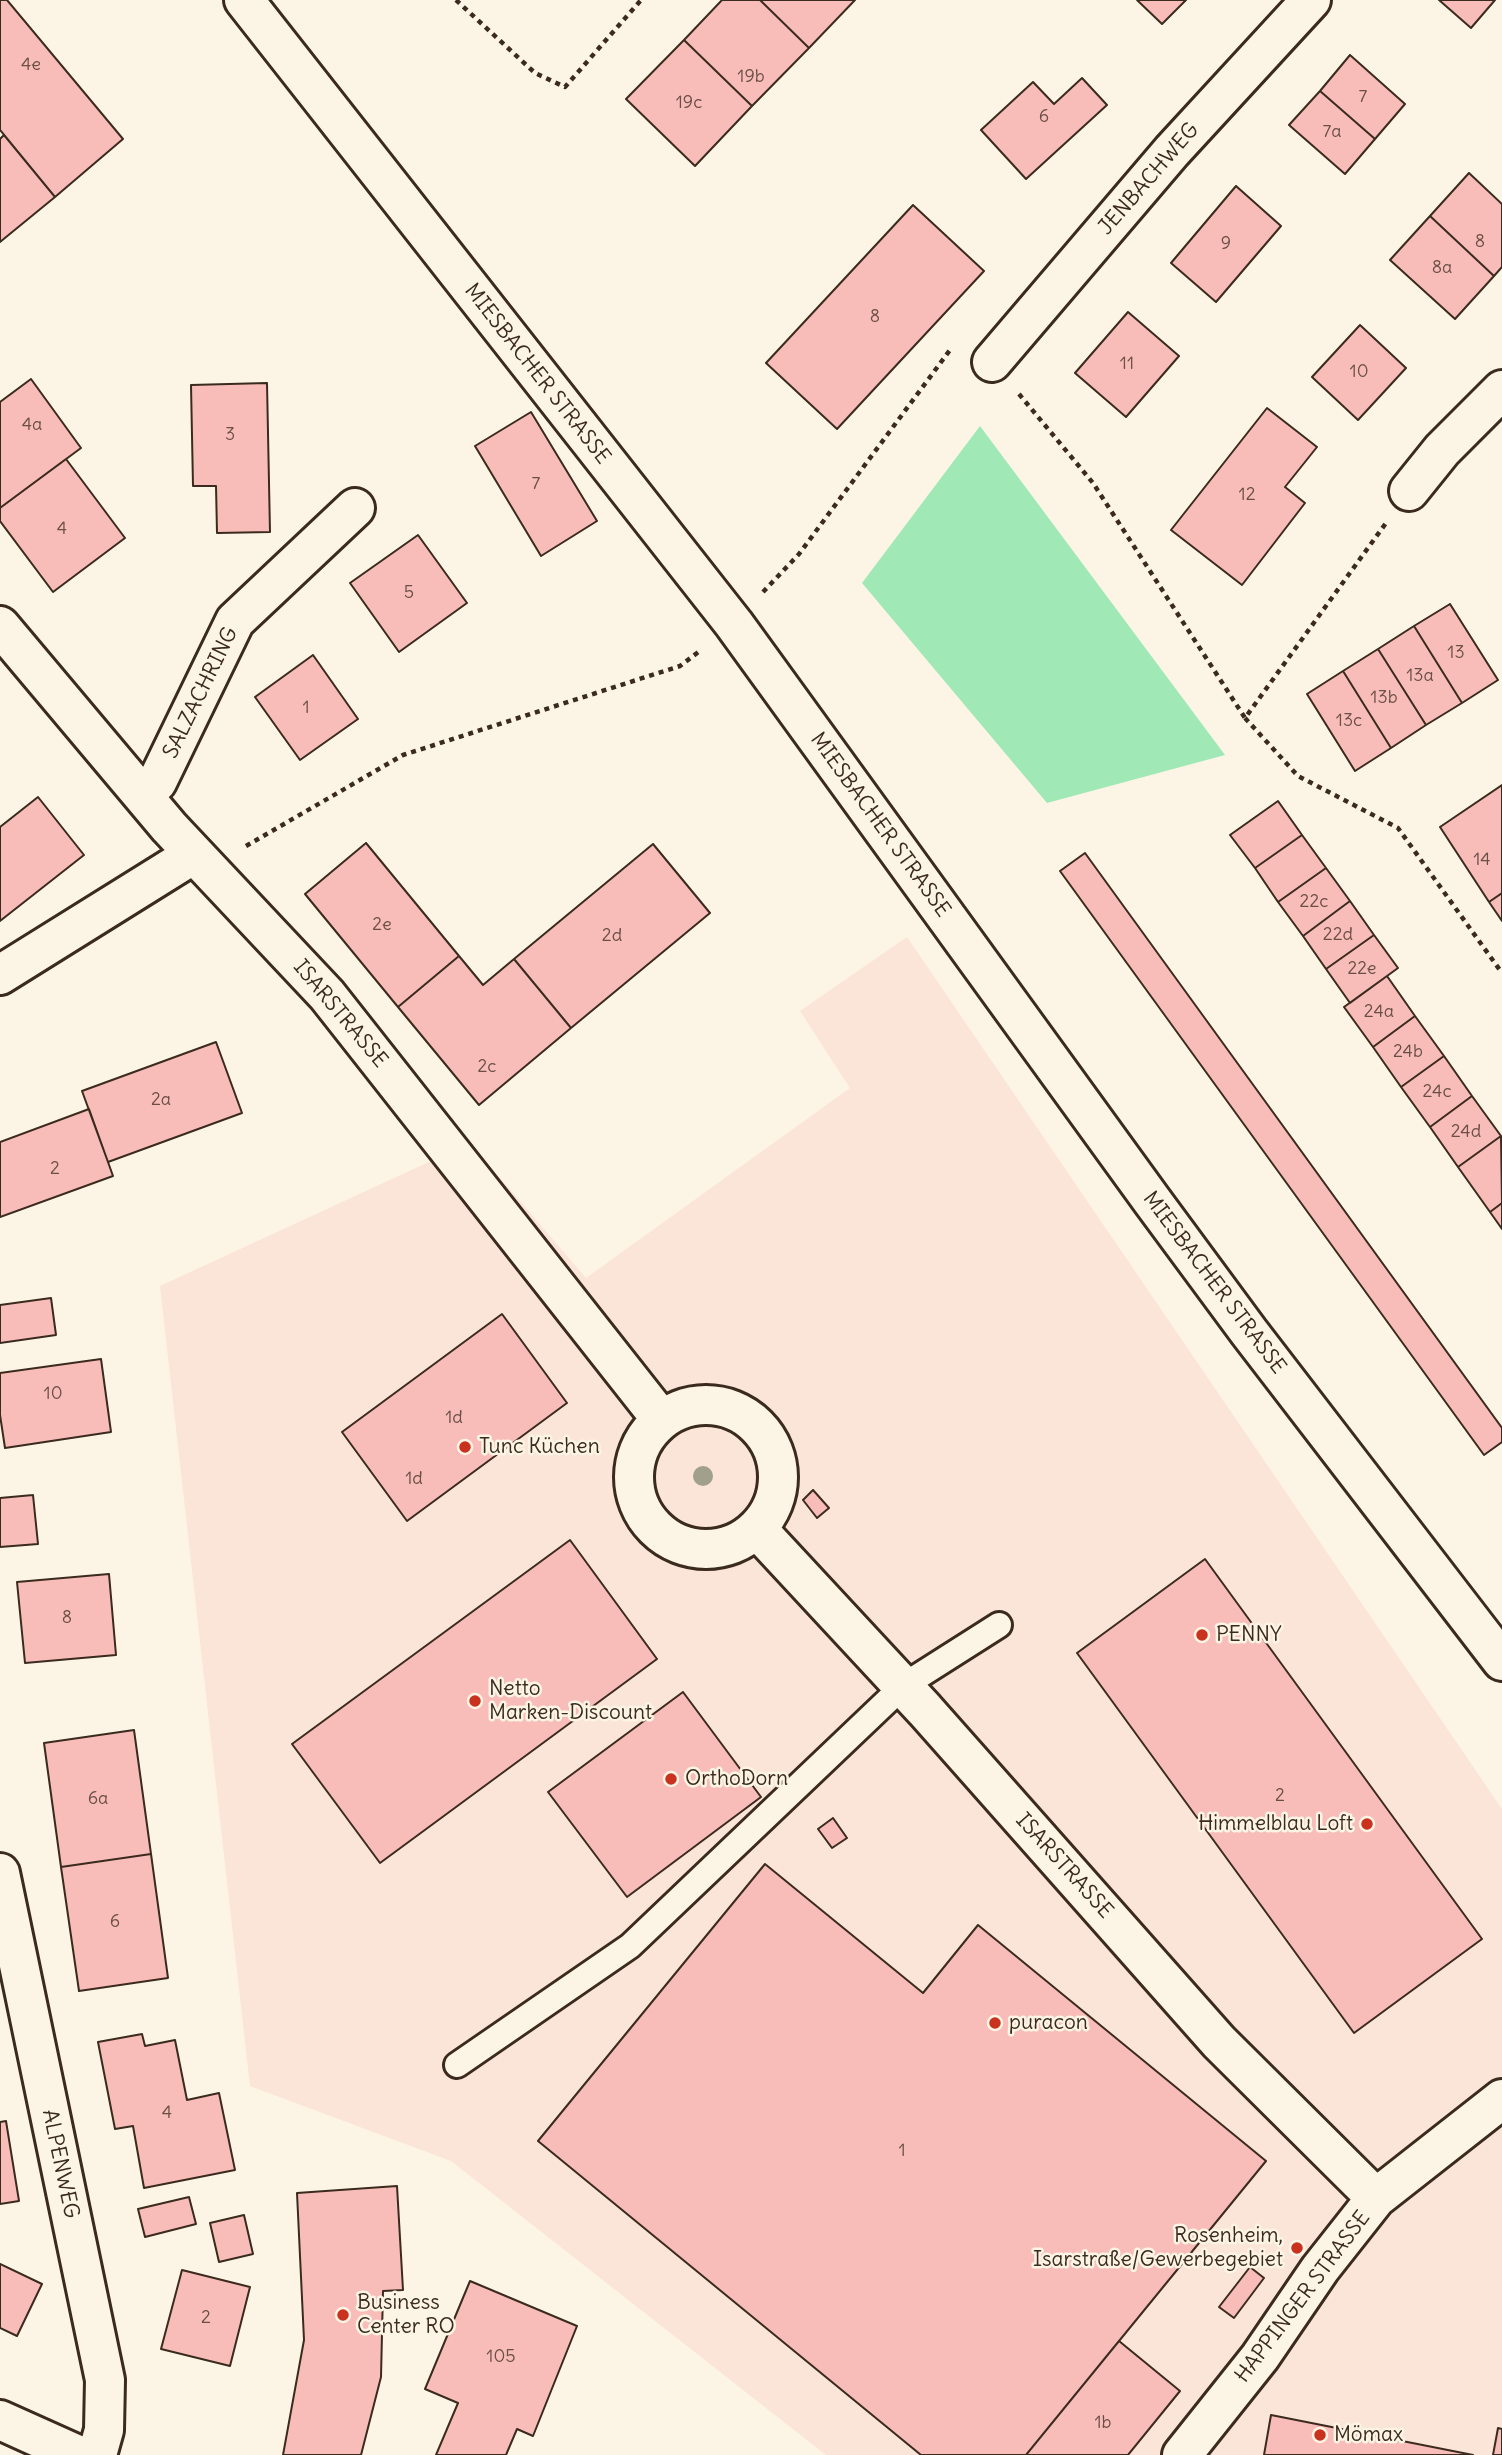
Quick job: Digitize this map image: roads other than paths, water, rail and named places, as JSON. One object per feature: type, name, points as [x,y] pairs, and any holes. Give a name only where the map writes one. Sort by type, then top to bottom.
[{"type":"street","name":"MIESBACHER STRASSE","points":[[244,0],[734,624],[1177,1235],[1502,1661]]},
{"type":"street","name":"JENBACHWEG","points":[[992,362],[1171,150],[1311,0]]},
{"type":"street","points":[[1409,491],[1442,450],[1502,390]]},
{"type":"street","name":"SALZACHRING","points":[[143,794],[157,782],[235,621],[355,508]]},
{"type":"street","name":"ISARSTRASSE","points":[[0,626],[201,861],[327,995],[661,1419]]},
{"type":"street","points":[[0,975],[201,861]]},
{"type":"street","points":[[707,1403],[731,1408],[752,1420],[768,1438],[777,1461],[778,1485],[772,1509],[757,1529],[738,1542],[715,1549],[692,1548],[670,1540],[651,1525],[639,1505],[634,1482],[636,1458],[645,1436],[661,1419],[682,1407],[707,1403]]},
{"type":"street","name":"ISARSTRASSE","points":[[757,1529],[903,1686],[1219,2042],[1376,2198]]},
{"type":"street","name":"ALPENWEG","points":[[0,1873],[105,2380],[104,2430],[97,2455]]},
{"type":"street","name":"HAPPINGER STRASSE","points":[[1182,2455],[1260,2357],[1320,2269],[1376,2198],[1502,2099]]},
{"type":"street","points":[[0,2420],[78,2455]]},
{"type":"lane","points":[[457,2065],[629,1946],[903,1686],[999,1625]]},
{"type":"place","name":"Tunc Küchen","points":[[465,1447]]},
{"type":"place","name":"PENNY","points":[[1202,1635]]},
{"type":"place","name":"Netto Marken-Discount","points":[[475,1701]]},
{"type":"place","name":"OrthoDorn","points":[[671,1779]]},
{"type":"place","name":"Himmelblau Loft","points":[[1367,1824]]},
{"type":"place","name":"puracon","points":[[995,2023]]},
{"type":"place","name":"Rosenheim, Isarstraße/Gewerbegebiet","points":[[1297,2248]]},
{"type":"place","name":"Business Center RO","points":[[343,2315]]},
{"type":"place","name":"Mömax","points":[[1320,2435]]}]
